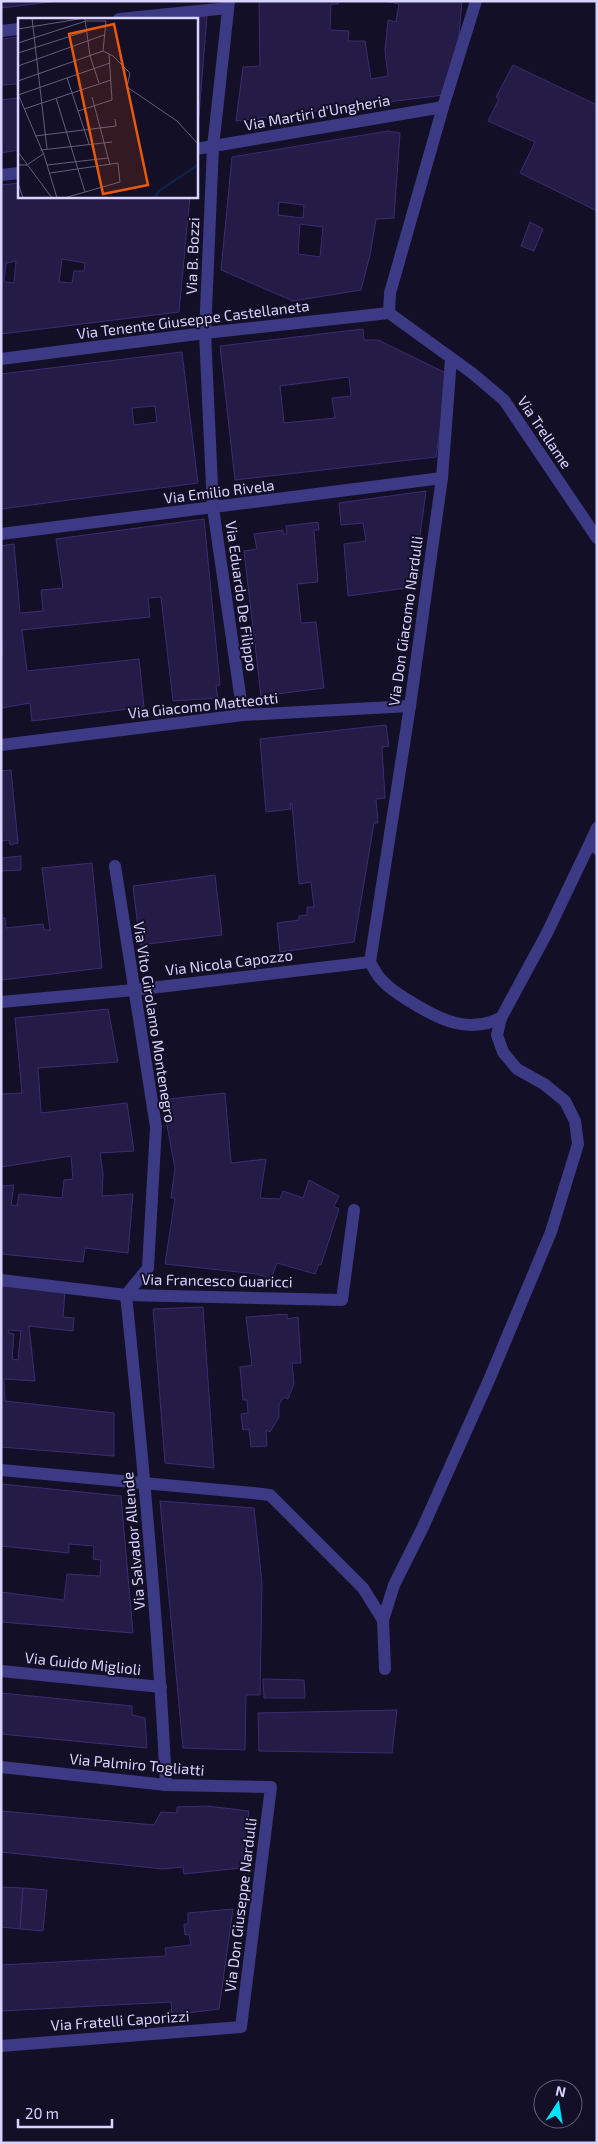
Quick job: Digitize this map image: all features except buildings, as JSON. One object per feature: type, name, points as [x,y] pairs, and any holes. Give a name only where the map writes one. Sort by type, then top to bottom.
[{"type":"street","points":[[451,358],[390,313],[390,293],[443,107],[476,1]]},
{"type":"street","points":[[126,18],[229,4]]},
{"type":"street","name":"Via B. Bozzi","points":[[205,333],[213,147],[229,4]]},
{"type":"street","points":[[1,31],[18,29]]},
{"type":"street","name":"Via Martiri d'Ungheria","points":[[198,149],[443,107]]},
{"type":"street","points":[[1,175],[18,173]]},
{"type":"street","name":"Via Tenente Giuseppe Castellaneta","points":[[1,359],[205,333],[390,313]]},
{"type":"street","name":"Via Eduardo De Filippo","points":[[205,333],[212,508],[243,715]]},
{"type":"street","name":"Via Don Giacomo Nardulli","points":[[370,962],[410,706],[442,478],[451,358]]},
{"type":"street","name":"Via Trellame","points":[[451,358],[504,400],[597,538]]},
{"type":"street","name":"Via Emilio Rivela","points":[[1,534],[442,478]]},
{"type":"street","name":"Via Giacomo Matteotti","points":[[1,745],[243,715],[410,706]]},
{"type":"street","points":[[385,1669],[383,1620],[394,1585],[423,1527],[489,1380],[551,1232],[578,1144],[575,1121],[565,1101],[544,1084],[517,1069],[503,1052],[497,1035],[501,1018],[594,845],[597,828]]},
{"type":"street","name":"Via Vito Girolamo Montenegro","points":[[115,866],[156,1127],[148,1268],[126,1295]]},
{"type":"street","points":[[370,962],[380,978],[394,990],[436,1018],[464,1025],[489,1024],[501,1018]]},
{"type":"street","name":"Via Nicola Capozzo","points":[[1,1002],[134,990],[370,962]]},
{"type":"street","name":"Via Francesco Guaricci","points":[[1,1280],[126,1295],[342,1300],[354,1210]]},
{"type":"street","name":"Via Salvador Allende","points":[[126,1295],[146,1484],[161,1687],[166,1785]]},
{"type":"street","points":[[1,1470],[270,1495],[363,1588],[383,1620]]},
{"type":"street","name":"Via Guido Miglioli","points":[[1,1671],[161,1687]]},
{"type":"street","name":"Via Palmiro Togliatti","points":[[1,1768],[166,1785],[271,1787]]},
{"type":"street","name":"Via Don Giuseppe Nardulli","points":[[241,2027],[271,1787]]},
{"type":"street","name":"Via Fratelli Caporizzi","points":[[1,2046],[241,2027]]}]
